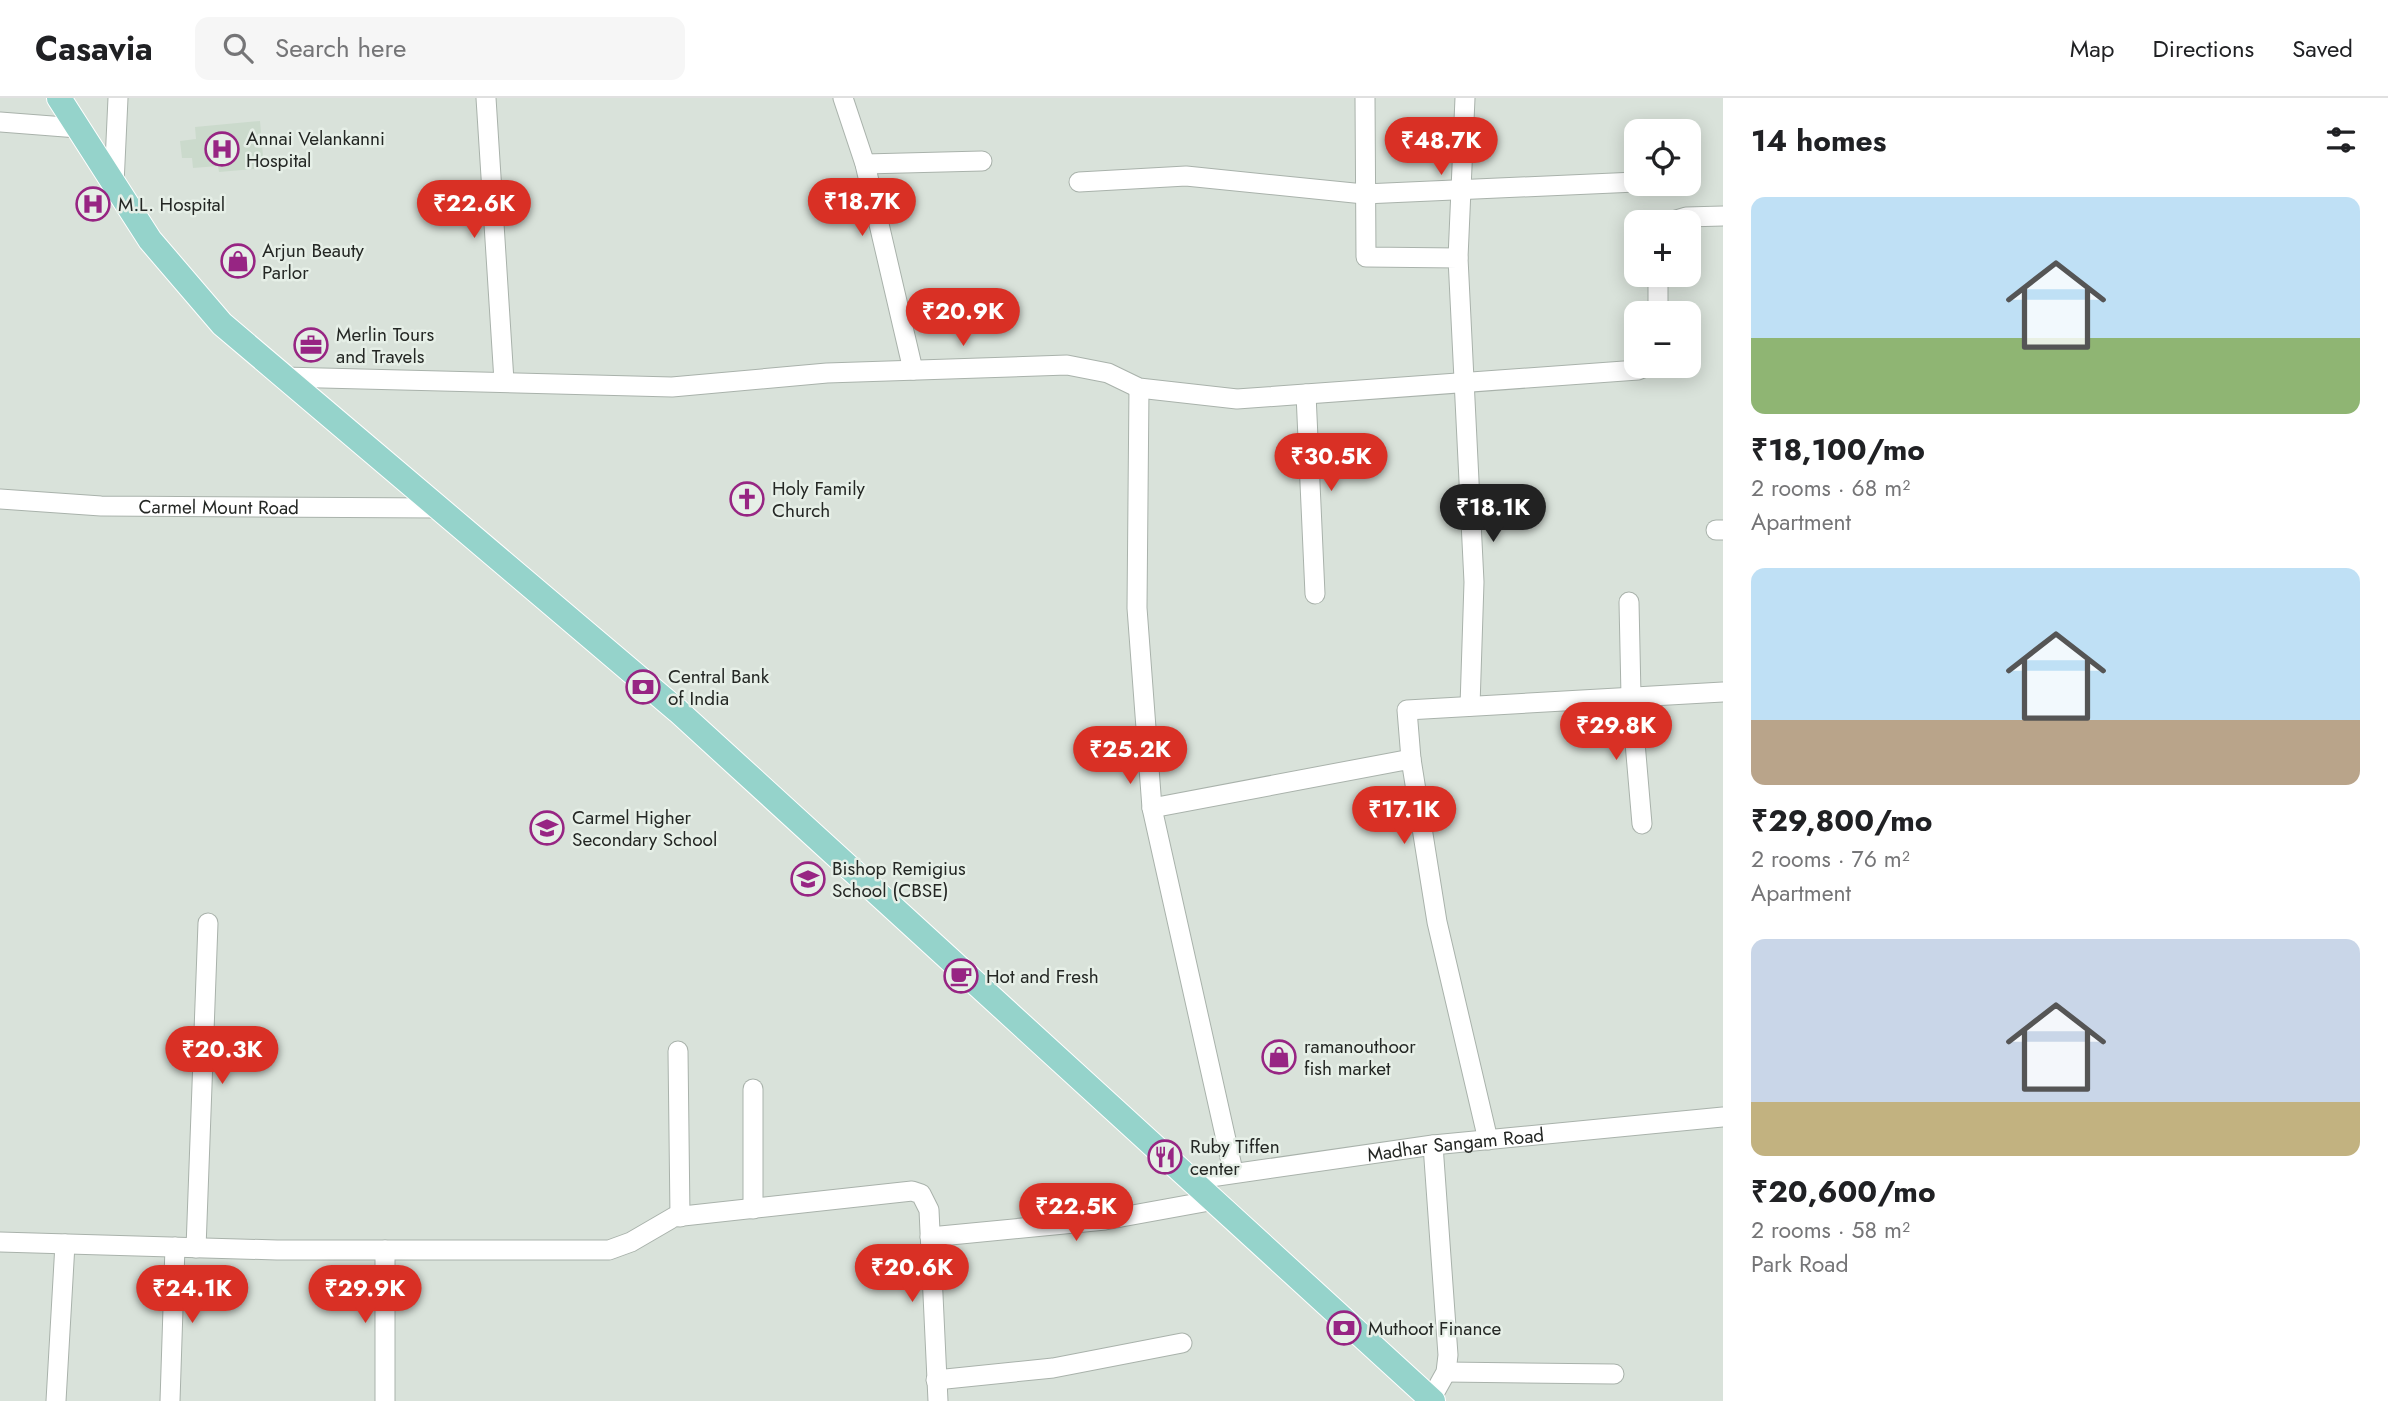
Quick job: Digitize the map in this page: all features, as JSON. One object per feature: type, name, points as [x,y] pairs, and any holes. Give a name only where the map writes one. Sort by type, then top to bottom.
[{"type":"main road","points":[[59,98],[150,240],[222,324],[678,711],[1432,1400]]},
{"type":"street","points":[[114,184],[118,98]]},
{"type":"street","points":[[486,98],[504,381]]},
{"type":"street","points":[[844,98],[865,164],[913,370]]},
{"type":"street","points":[[1365,98],[1366,257],[1458,258]]},
{"type":"street","points":[[1465,98],[1458,258],[1474,582],[1470,706]]},
{"type":"street","points":[[0,122],[78,128]]},
{"type":"street","points":[[865,164],[982,161]]},
{"type":"street","points":[[1079,182],[1186,176],[1364,194],[1460,188],[1624,184]]},
{"type":"street","points":[[1701,217],[1723,216]]},
{"type":"street","points":[[282,377],[672,387],[827,373],[1067,365],[1108,373],[1139,388],[1237,399],[1624,371]]},
{"type":"street","points":[[1139,388],[1137,608],[1152,808],[1233,1171]]},
{"type":"street","points":[[1306,394],[1315,594]]},
{"type":"street","name":"Carmel Mount Road","points":[[0,499],[101,506],[439,508]]},
{"type":"street","points":[[1629,602],[1631,696],[1643,824]]},
{"type":"street","points":[[1488,1140],[1437,922],[1411,759],[1406,710],[1723,692]]},
{"type":"street","points":[[1152,808],[1411,759]]},
{"type":"street","points":[[196,1248],[208,923]]},
{"type":"street","points":[[678,1051],[680,1217]]},
{"type":"street","points":[[752,1089],[752,1209]]},
{"type":"street","name":"Madhar Sangam Road","points":[[1190,1180],[1233,1171],[1433,1145],[1723,1117]]},
{"type":"street","points":[[1432,1400],[1446,1371],[1448,1355],[1433,1145]]},
{"type":"street","points":[[0,1242],[196,1248],[609,1250],[631,1242],[665,1220],[680,1217],[912,1191],[926,1200],[938,1401]]},
{"type":"street","points":[[930,1237],[1105,1220],[1215,1200]]},
{"type":"street","points":[[56,1401],[65,1244]]},
{"type":"street","points":[[170,1401],[175,1247]]},
{"type":"street","points":[[385,1250],[385,1401]]},
{"type":"street","points":[[936,1380],[1053,1368],[1182,1343]]},
{"type":"street","points":[[1446,1371],[1614,1374]]},
{"type":"shaded area","name":"Annai Velankanni Hospital","points":[[260,121],[264,168],[219,172],[218,166],[193,168],[192,158],[182,158],[180,141],[196,139],[195,127]]},
{"type":"place","name":"Annai Velankanni Hospital","points":[[222,149]]},
{"type":"place","name":"M.L. Hospital","points":[[93,204]]},
{"type":"place","name":"Arjun Beauty Parlor","points":[[238,261]]},
{"type":"place","name":"Merlin Tours and Travels","points":[[311,345]]},
{"type":"place","name":"Holy Family Church","points":[[747,499]]},
{"type":"place","name":"Central Bank of India","points":[[643,687]]},
{"type":"place","name":"Carmel Higher Secondary School","points":[[547,828]]},
{"type":"place","name":"Bishop Remigius School (CBSE)","points":[[808,879]]},
{"type":"place","name":"Hot and Fresh","points":[[961,976]]},
{"type":"place","name":"ramanouthoor fish market","points":[[1279,1057]]},
{"type":"place","name":"Ruby Tiffen center","points":[[1165,1157]]},
{"type":"place","name":"Muthoot Finance","points":[[1344,1328]]}]
